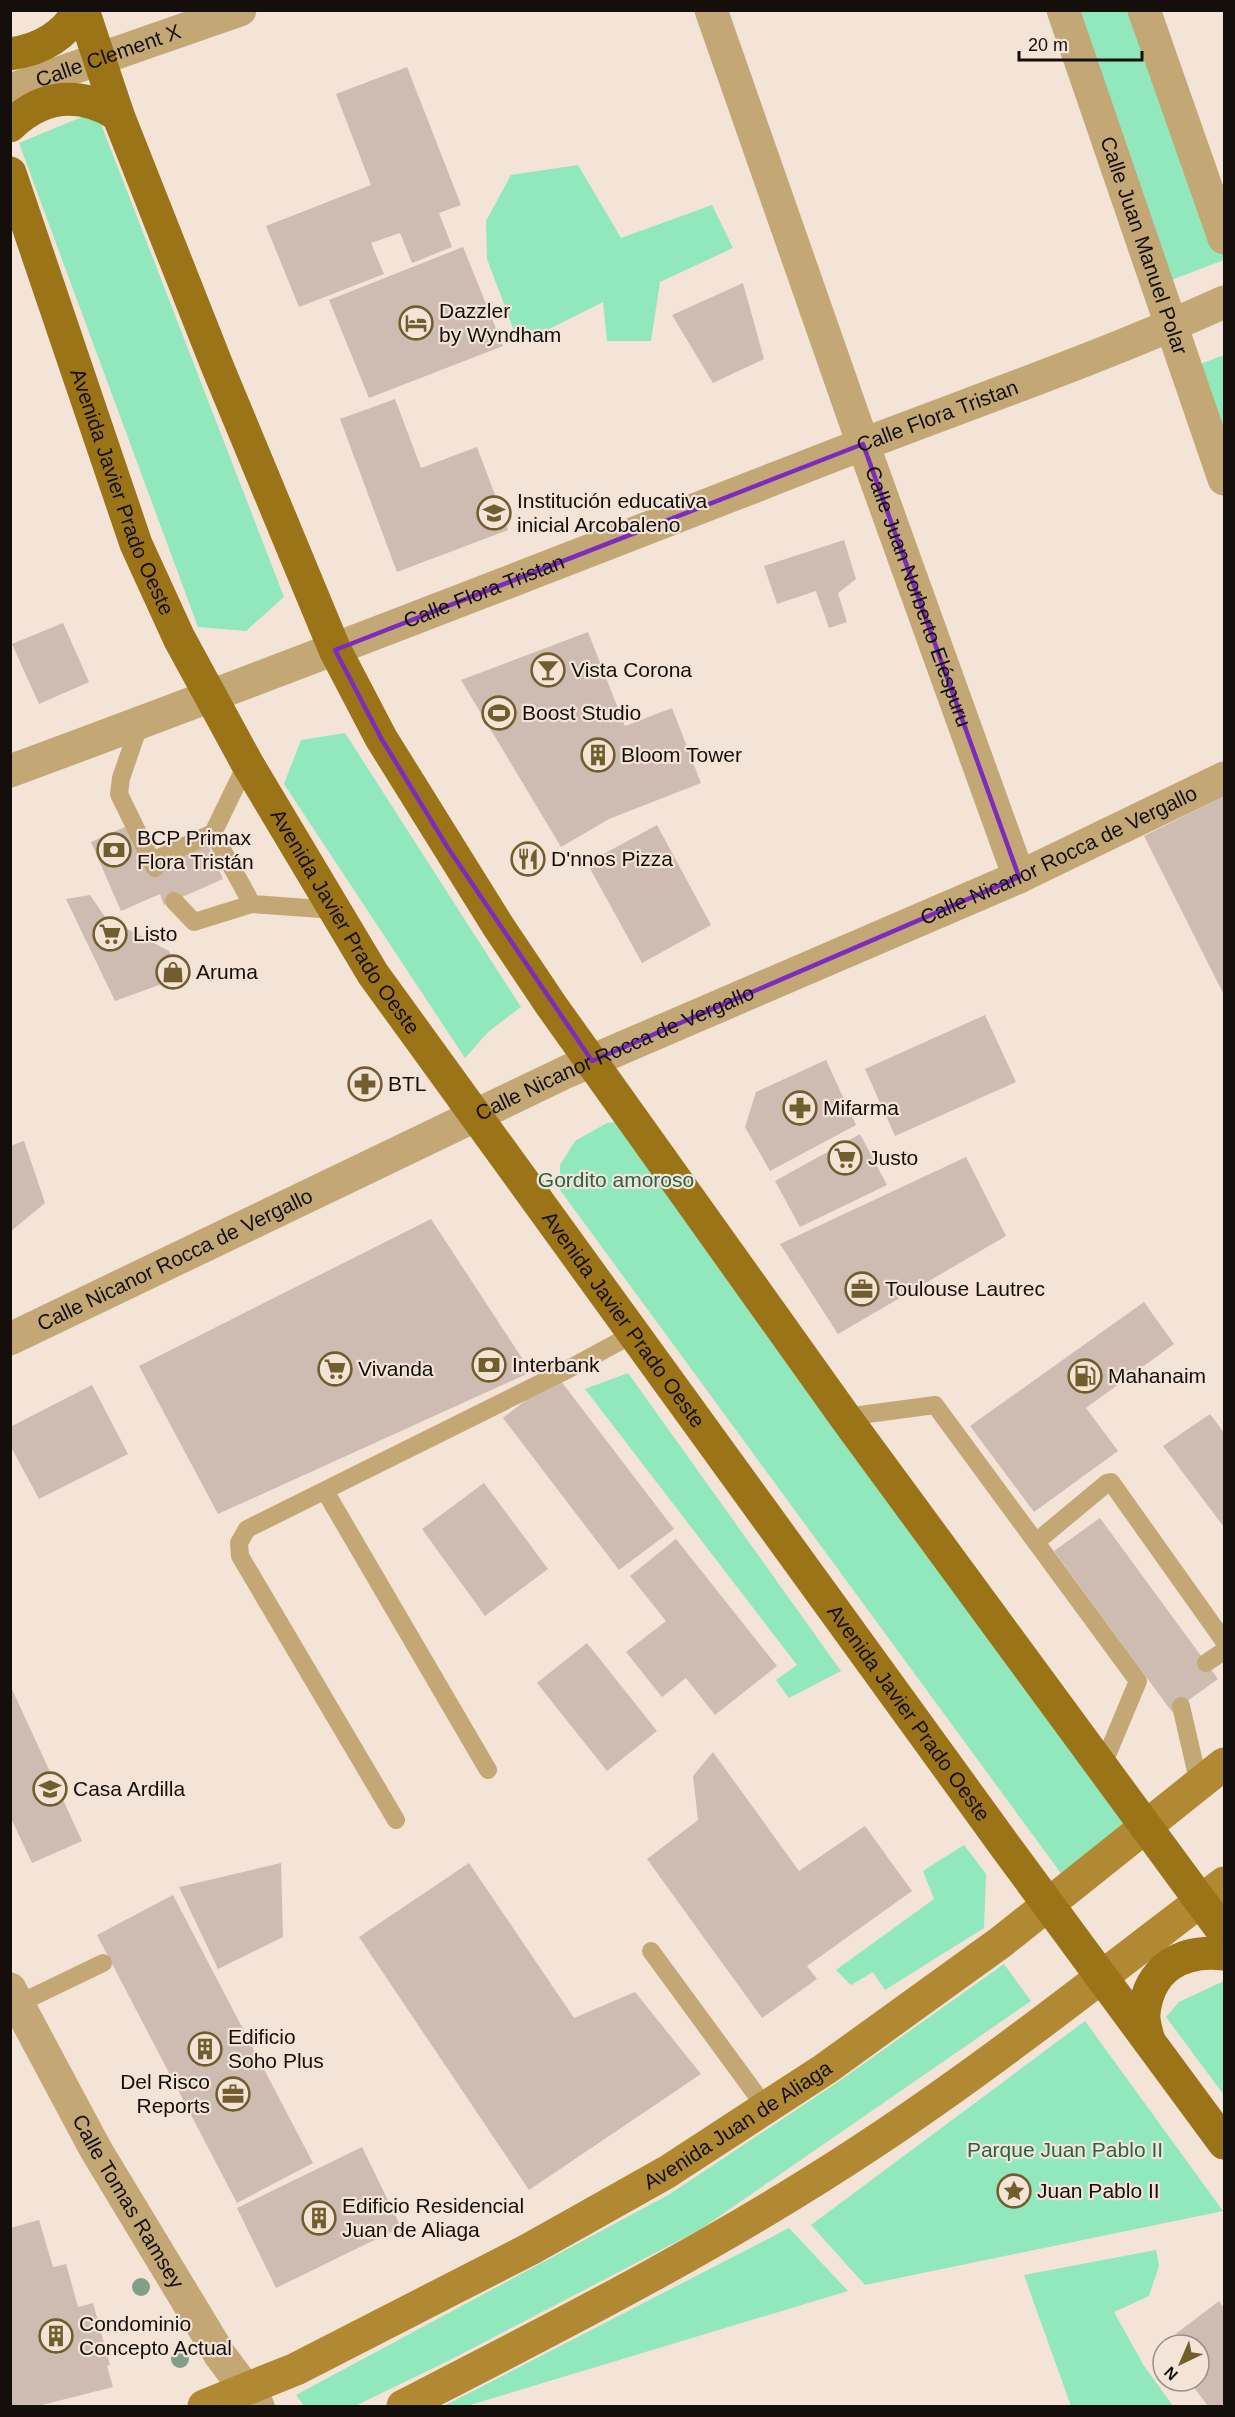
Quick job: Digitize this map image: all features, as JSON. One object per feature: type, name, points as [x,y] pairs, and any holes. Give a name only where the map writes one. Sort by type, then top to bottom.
[{"type":"main road","points":[[10,54],[29,51],[47,43],[64,31],[81,10]]},
{"type":"main road","points":[[81,10],[118,115],[218,368],[335,650],[381,738],[448,848],[544,995],[845,1417],[1146,1826],[1213,1892],[1224,1933]]},
{"type":"main road","points":[[10,126],[38,106],[69,98],[92,102],[118,115]]},
{"type":"main road","name":"Avenida Javier Prado Oeste","points":[[10,173],[136,544],[179,638],[247,763],[334,910],[374,974],[476,1116],[1224,2143]]},
{"type":"main road","name":"Avenida Juan de Aliaga","points":[[204,2406],[251,2398],[296,2369],[530,2249],[668,2172],[825,2069],[1049,1905],[1224,1764]]},
{"type":"main road","points":[[404,2406],[574,2318],[724,2235],[878,2139],[1102,1977],[1213,1892]]},
{"type":"main road","points":[[1149,2042],[1144,2016],[1148,1994],[1167,1966],[1185,1956],[1206,1951],[1224,1954]]},
{"type":"street","name":"Calle Clement X","points":[[10,90],[240,10]]},
{"type":"street","name":"Calle Juan Norberto Eléspuru","points":[[711,10],[863,444],[1019,877]]},
{"type":"street","name":"Calle Juan Manuel Polar","points":[[1063,10],[1224,479]]},
{"type":"street","points":[[1144,10],[1224,238]]},
{"type":"street","name":"Calle Flora Tristan","points":[[10,771],[335,650],[1172,326],[1224,302]]},
{"type":"street","name":"Calle Nicanor Rocca de Vergallo","points":[[10,1339],[592,1061],[1019,877],[1224,778]]},
{"type":"street","name":"Calle Tomas Ramsey","points":[[14,1996],[96,2150],[220,2355],[251,2398]]},
{"type":"lane","points":[[140,723],[121,778],[119,794],[154,864],[213,833],[247,763]]},
{"type":"lane","points":[[213,833],[252,904]]},
{"type":"lane","points":[[174,901],[194,922],[252,904],[334,910]]},
{"type":"lane","points":[[396,1820],[240,1556],[239,1543],[248,1529],[635,1333]]},
{"type":"lane","points":[[845,1417],[935,1405],[1036,1542],[1145,1682],[1102,1767]]},
{"type":"lane","points":[[1036,1542],[1111,1482],[1224,1641]]},
{"type":"lane","points":[[325,1491],[488,1770]]},
{"type":"lane","points":[[1206,1663],[1224,1651]]},
{"type":"lane","points":[[1181,1706],[1199,1784]]},
{"type":"lane","points":[[651,1951],[766,2108]]},
{"type":"lane","points":[[14,1996],[103,1963]]},
{"type":"highlighted area","points":[[863,444],[1019,877],[592,1061],[448,848],[381,738],[335,650]]},
{"type":"green space","points":[[1063,11],[1141,11],[1224,238],[1224,260],[1158,285]]},
{"type":"green space","points":[[96,111],[284,597],[246,631],[198,627],[19,143]]},
{"type":"green space","points":[[578,165],[621,238],[712,205],[733,248],[660,282],[651,341],[607,341],[603,302],[519,344],[487,259],[486,221],[511,175]]},
{"type":"green space","points":[[1224,355],[1224,479],[1187,369]]},
{"type":"green space","points":[[345,733],[521,1007],[488,1032],[465,1058],[284,784],[301,740]]},
{"type":"green space","name":"Gordito amoroso","points":[[636,1120],[1146,1826],[1071,1887],[560,1190],[560,1165],[575,1141],[607,1123]]},
{"type":"green space","points":[[628,1373],[841,1671],[789,1698],[776,1680],[797,1665],[585,1389]]},
{"type":"green space","points":[[964,1845],[986,1874],[984,1928],[885,1990],[873,1972],[851,1985],[836,1970],[934,1899],[923,1871]]},
{"type":"green space","points":[[1004,1964],[1031,2001],[701,2229],[450,2360],[355,2406],[304,2406],[296,2395],[670,2194],[838,2082]]},
{"type":"green space","points":[[1224,1981],[1224,2095],[1166,2017],[1179,2002]]},
{"type":"green space","name":"Parque Juan Pablo II","points":[[1085,2021],[1223,2211],[865,2285],[811,2225]]},
{"type":"green space","points":[[789,2228],[848,2291],[467,2406],[444,2406]]},
{"type":"green space","points":[[1156,2250],[1159,2266],[1149,2296],[1114,2312],[1151,2376],[1151,2393],[1164,2393],[1173,2406],[1071,2406],[1024,2275]]},
{"type":"building","points":[[407,67],[461,205],[439,213],[452,247],[412,263],[400,233],[371,243],[384,274],[299,307],[266,226],[371,185],[336,94]]},
{"type":"building","name":"Dazzler by Wyndham","points":[[463,247],[503,346],[369,398],[329,300]]},
{"type":"building","points":[[743,283],[764,359],[713,383],[672,315]]},
{"type":"building","points":[[395,399],[421,468],[477,447],[508,530],[397,572],[340,419]]},
{"type":"building","points":[[844,540],[856,579],[838,593],[847,622],[829,628],[816,591],[777,604],[764,566]]},
{"type":"building","points":[[63,623],[89,682],[39,704],[12,644]]},
{"type":"building","name":"Bloom Tower","points":[[588,632],[625,726],[672,708],[701,783],[609,819],[561,847],[461,680]]},
{"type":"building","points":[[1224,796],[1224,995],[1144,836]]},
{"type":"building","points":[[657,825],[711,925],[642,963],[587,863]]},
{"type":"building","points":[[127,826],[147,871],[208,845],[223,879],[164,905],[160,894],[121,911],[91,842]]},
{"type":"building","name":"Listo","points":[[90,895],[105,917],[169,951],[181,977],[115,1001],[66,899]]},
{"type":"building","points":[[985,1015],[1016,1082],[895,1136],[865,1069]]},
{"type":"building","name":"Mifarma","points":[[826,1060],[856,1125],[770,1171],[745,1127],[756,1092]]},
{"type":"building","name":"Justo","points":[[860,1134],[887,1185],[800,1227],[775,1181]]},
{"type":"building","points":[[24,1141],[45,1203],[10,1232],[10,1146]]},
{"type":"building","name":"Toulouse Lautrec","points":[[966,1157],[1006,1236],[838,1334],[780,1244]]},
{"type":"building","name":"Vivanda","points":[[431,1219],[531,1372],[218,1514],[139,1366]]},
{"type":"building","name":"Mahanaim","points":[[1144,1302],[1174,1344],[1086,1408],[1118,1451],[1034,1512],[970,1426]]},
{"type":"building","points":[[557,1376],[674,1529],[619,1570],[503,1418]]},
{"type":"building","points":[[92,1385],[128,1454],[39,1499],[10,1445],[10,1427]]},
{"type":"building","points":[[1210,1414],[1224,1433],[1224,1527],[1163,1446]]},
{"type":"building","points":[[484,1483],[548,1569],[485,1616],[422,1529]]},
{"type":"building","points":[[1100,1518],[1218,1679],[1172,1712],[1054,1551]]},
{"type":"building","points":[[676,1539],[777,1666],[715,1715],[686,1678],[662,1697],[626,1652],[666,1621],[630,1576]]},
{"type":"building","points":[[587,1643],[657,1731],[607,1771],[537,1683]]},
{"type":"building","points":[[10,1685],[82,1841],[32,1863],[10,1816]]},
{"type":"building","points":[[713,1752],[799,1871],[865,1826],[912,1891],[807,1966],[817,1979],[762,2018],[647,1859],[698,1820],[693,1776]]},
{"type":"building","points":[[281,1863],[283,1937],[218,1969],[179,1887]]},
{"type":"building","points":[[469,1863],[574,2018],[635,1992],[701,2074],[529,2190],[359,1937]]},
{"type":"building","name":"Edificio Soho Plus","points":[[173,1895],[313,2163],[237,2203],[97,1935]]},
{"type":"building","name":"Edificio Residencial Juan de Aliaga","points":[[362,2147],[401,2227],[276,2288],[237,2208]]},
{"type":"building","name":"Condominio Concepto Actual","points":[[39,2220],[53,2267],[66,2264],[78,2307],[93,2303],[110,2365],[107,2366],[113,2387],[38,2406],[10,2406],[10,2228]]},
{"type":"building","points":[[1219,2301],[1224,2308],[1224,2406],[1208,2406],[1198,2393],[1211,2393],[1211,2333],[1177,2333]]},
{"type":"place","name":"Dazzler by Wyndham","points":[[416,323]]},
{"type":"place","name":"Institución educativa inicial Arcobaleno","points":[[494,513]]},
{"type":"place","name":"Vista Corona","points":[[548,670]]},
{"type":"place","name":"Boost Studio","points":[[499,713]]},
{"type":"place","name":"Bloom Tower","points":[[598,755]]},
{"type":"place","name":"BCP Primax Flora Tristán","points":[[114,850]]},
{"type":"place","name":"D'nnos Pizza","points":[[528,859]]},
{"type":"place","name":"Listo","points":[[110,934]]},
{"type":"place","name":"Aruma","points":[[173,972]]},
{"type":"place","name":"BTL","points":[[365,1084]]},
{"type":"place","name":"Mifarma","points":[[800,1108]]},
{"type":"place","name":"Justo","points":[[845,1158]]},
{"type":"place","name":"Toulouse Lautrec","points":[[862,1289]]},
{"type":"place","name":"Interbank","points":[[489,1365]]},
{"type":"place","name":"Vivanda","points":[[335,1369]]},
{"type":"place","name":"Mahanaim","points":[[1085,1376]]},
{"type":"place","name":"Casa Ardilla","points":[[50,1789]]},
{"type":"place","name":"Edificio Soho Plus","points":[[205,2049]]},
{"type":"place","name":"Del Risco Reports","points":[[233,2094]]},
{"type":"place","name":"Juan Pablo II","points":[[1014,2191]]},
{"type":"place","name":"Edificio Residencial Juan de Aliaga","points":[[319,2218]]},
{"type":"place","name":"Condominio Concepto Actual","points":[[56,2336]]}]
